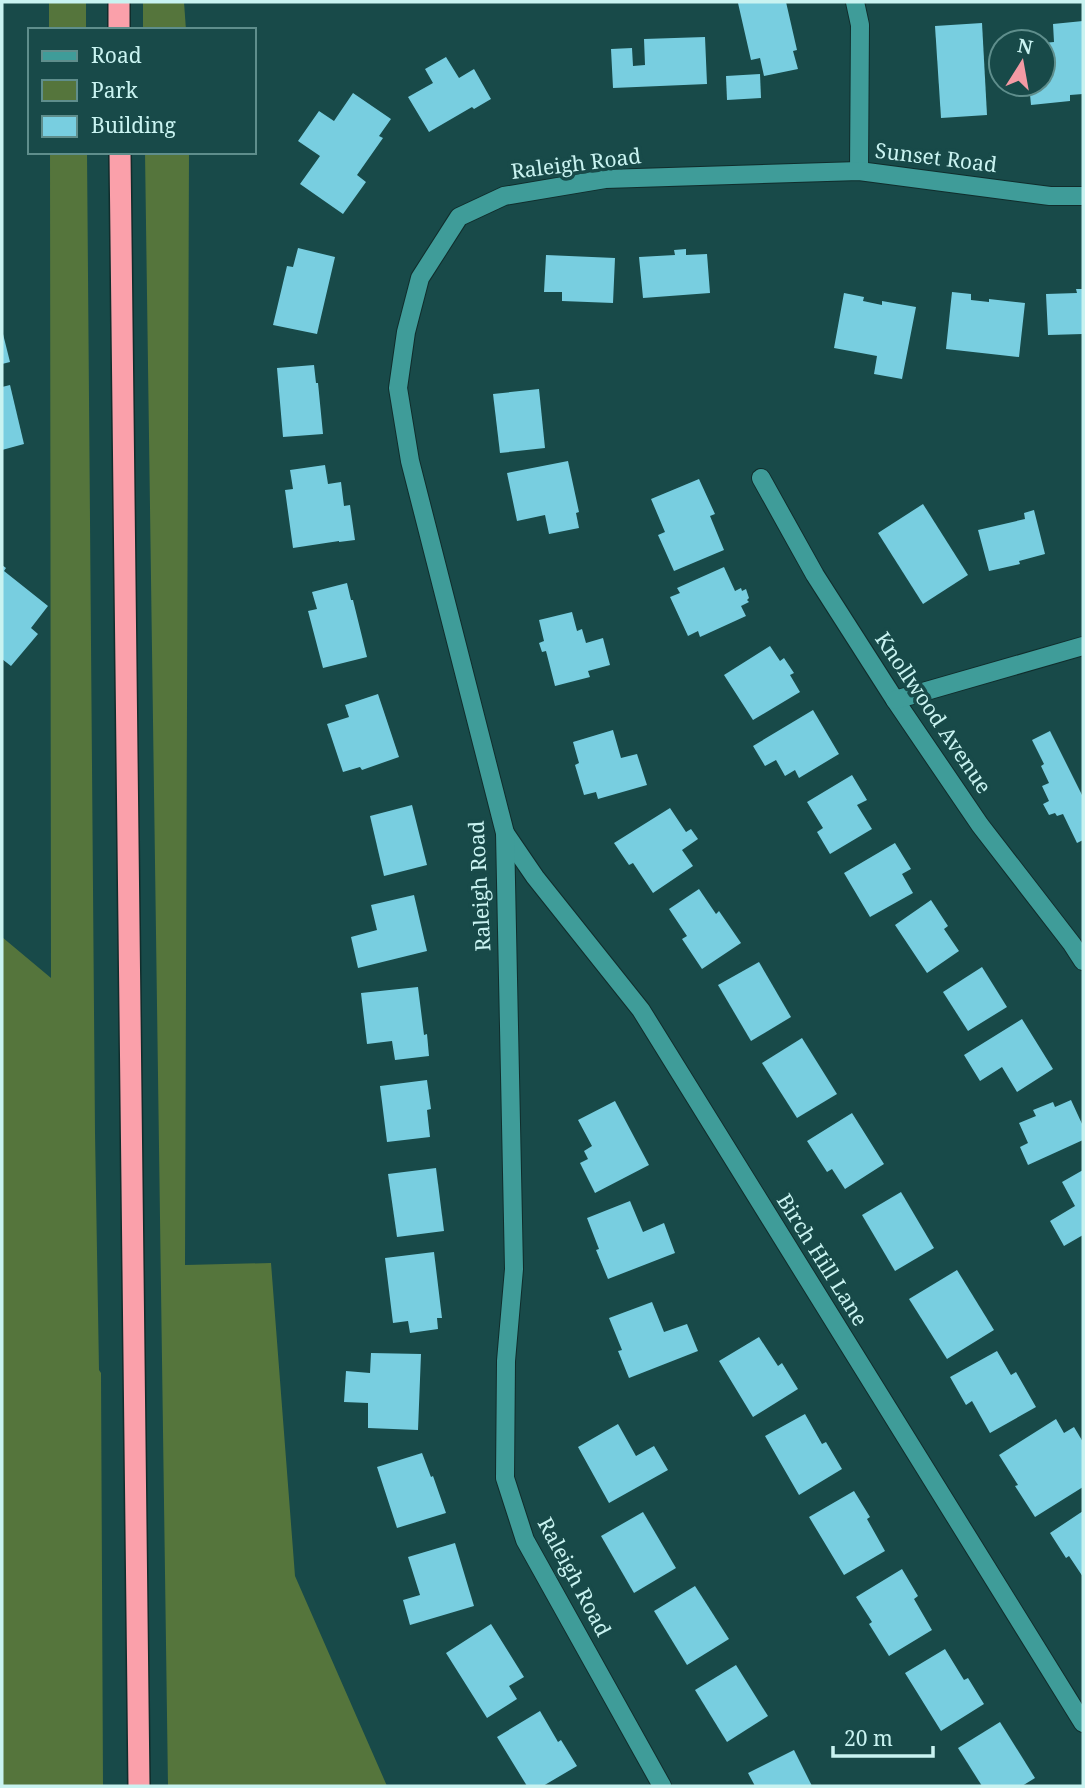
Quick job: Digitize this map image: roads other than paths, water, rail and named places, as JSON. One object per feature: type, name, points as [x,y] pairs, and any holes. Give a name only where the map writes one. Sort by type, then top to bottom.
[{"type":"highway","points":[[119,2],[119,28]]},
{"type":"highway","points":[[120,154],[139,1786]]},
{"type":"street","points":[[855,2],[860,25],[859,172]]},
{"type":"street","name":"Sunset Road","points":[[783,174],[859,172],[1050,196],[1083,197]]},
{"type":"street","name":"Raleigh Road","points":[[662,1786],[525,1540],[505,1478],[506,1361],[514,1269],[505,833],[410,461],[398,388],[406,332],[420,278],[459,217],[504,196],[605,179],[783,174]]},
{"type":"street","name":"Knollwood Avenue","points":[[761,478],[815,575],[895,700],[980,825],[1083,961]]},
{"type":"street","points":[[895,700],[1083,646]]},
{"type":"street","name":"Birch Hill Lane","points":[[505,833],[535,877],[641,1010],[1083,1723]]}]
